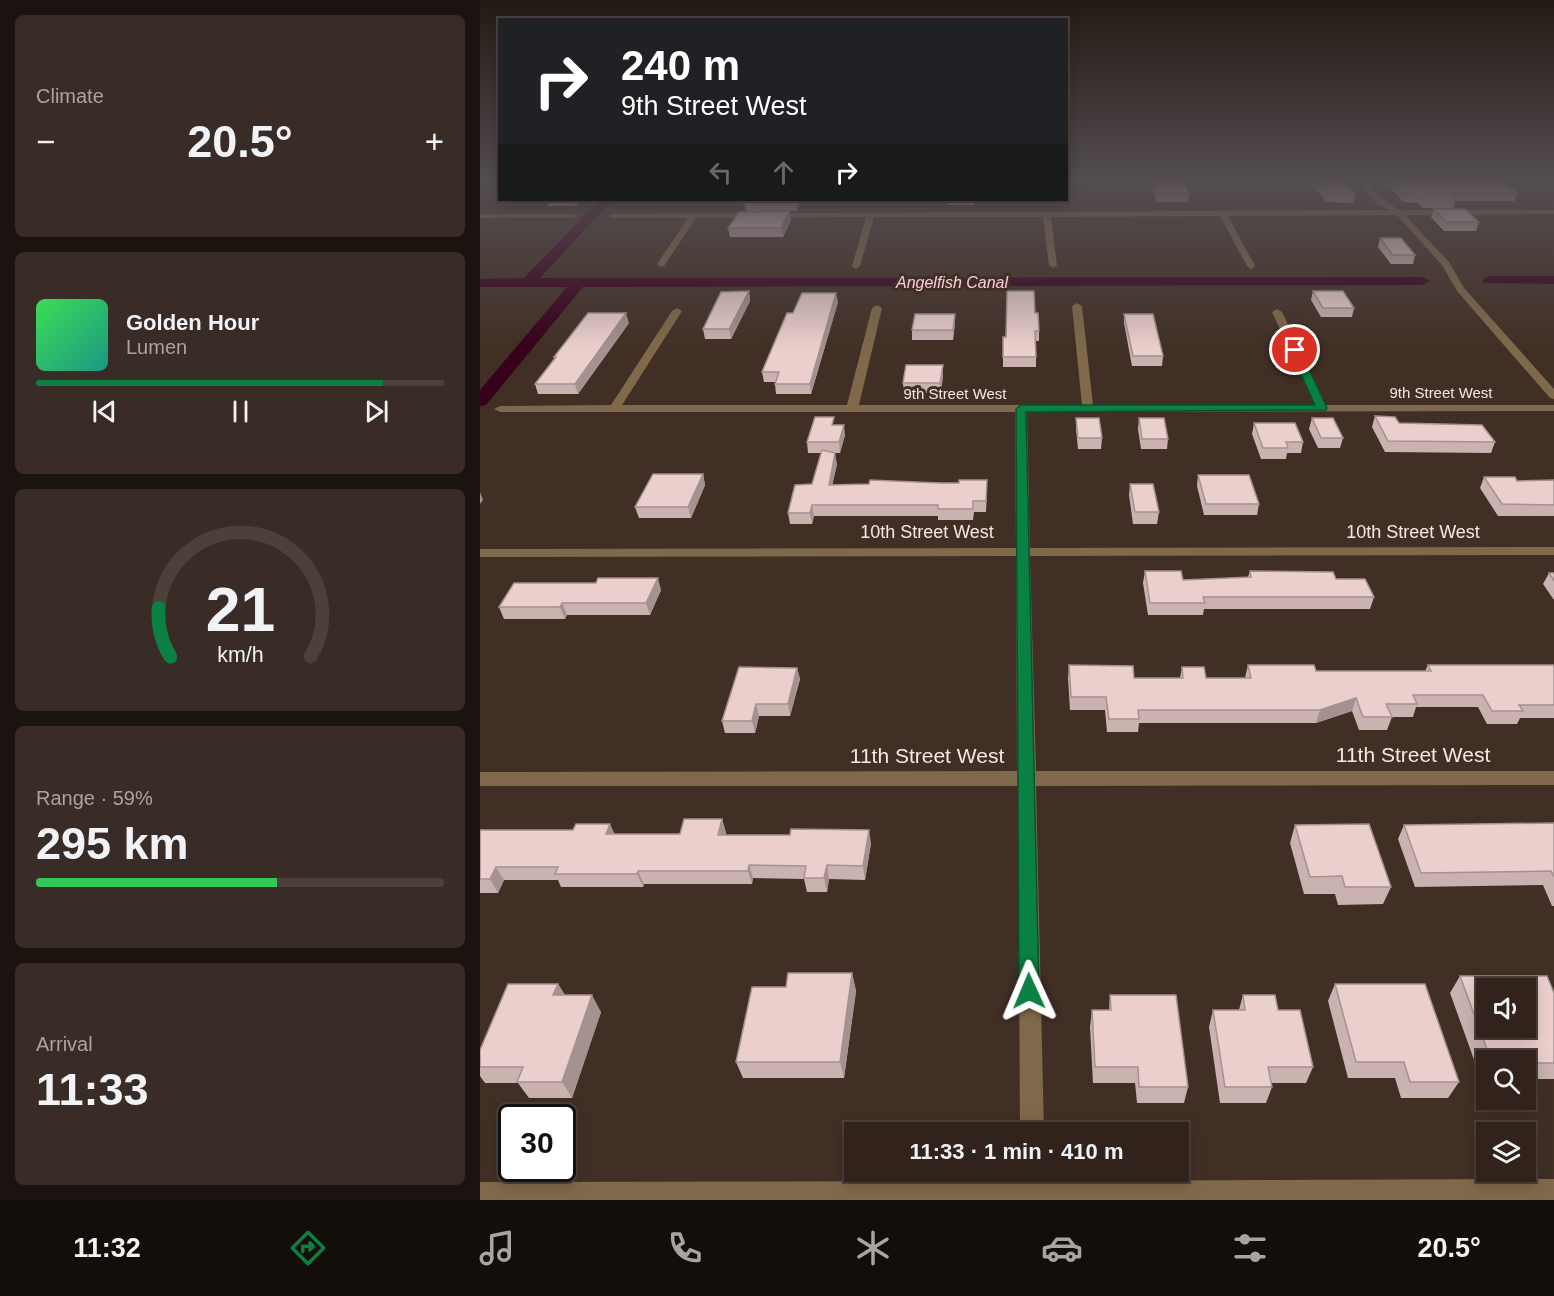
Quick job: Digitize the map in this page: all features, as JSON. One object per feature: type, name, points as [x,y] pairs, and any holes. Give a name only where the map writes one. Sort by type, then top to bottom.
[{"type":"street","points":[[661,264],[679,237]]},
{"type":"street","points":[[856,266],[865,237]]},
{"type":"street","points":[[1050,237],[1053,265]]},
{"type":"street","points":[[1235,237],[1251,267]]},
{"type":"street","points":[[1421,237],[1446,264],[1460,289],[1554,396]]},
{"type":"street","points":[[1077,306],[1088,408]]},
{"type":"street","points":[[852,409],[877,308]]},
{"type":"street","points":[[614,409],[677,311]]},
{"type":"street","points":[[1277,312],[1322,408]]},
{"type":"street","name":"9th Street West","points":[[500,409],[1554,408]]},
{"type":"street","points":[[1021,409],[1032,1122]]},
{"type":"street","name":"10th Street West","points":[[480,553],[1554,551]]},
{"type":"street","name":"11th Street West","points":[[480,779],[1554,778]]},
{"type":"street","points":[[480,1195],[1032,1188],[1554,1192]]},
{"type":"building","points":[[1380,238],[1401,238],[1415,255],[1393,255]]},
{"type":"building","points":[[749,291],[729,329],[703,329],[721,292]]},
{"type":"building","points":[[1007,291],[1034,291],[1039,331],[1035,331],[1036,357],[1003,357]]},
{"type":"building","points":[[1313,291],[1343,291],[1354,308],[1323,308]]},
{"type":"building","points":[[802,293],[836,293],[810,384],[775,384],[779,372],[762,372],[787,313],[793,313]]},
{"type":"building","points":[[588,313],[626,313],[575,384],[535,384],[556,357],[554,357]]},
{"type":"building","points":[[915,314],[955,314],[953,330],[912,330]]},
{"type":"building","points":[[1124,314],[1153,314],[1163,356],[1133,356]]},
{"type":"building","points":[[906,365],[943,365],[940,383],[903,383]]},
{"type":"building","points":[[1375,416],[1395,417],[1399,423],[1482,425],[1495,442],[1388,441]]},
{"type":"building","points":[[815,417],[834,417],[832,425],[844,425],[839,442],[807,442]]},
{"type":"building","points":[[1076,418],[1099,418],[1102,438],[1078,438]]},
{"type":"building","points":[[1139,418],[1164,418],[1168,439],[1142,439]]},
{"type":"building","points":[[1312,418],[1333,418],[1343,438],[1321,438]]},
{"type":"building","points":[[1254,423],[1295,423],[1303,442],[1286,442],[1288,448],[1263,448]]},
{"type":"building","points":[[822,450],[835,453],[829,485],[869,484],[870,480],[959,483],[959,480],[987,480],[986,501],[973,501],[973,509],[938,509],[938,505],[812,505],[810,513],[788,513],[795,485],[812,484]]},
{"type":"building","points":[[653,474],[703,474],[688,507],[635,507]]},
{"type":"building","points":[[1198,475],[1249,475],[1259,504],[1206,504]]},
{"type":"building","points":[[1484,477],[1515,477],[1517,481],[1554,480],[1554,505],[1502,504]]},
{"type":"building","points":[[1130,484],[1153,484],[1159,512],[1135,512]]},
{"type":"building","points":[[1145,571],[1181,571],[1183,580],[1251,577],[1250,571],[1333,572],[1336,579],[1365,579],[1374,597],[1203,597],[1205,603],[1150,603]]},
{"type":"building","points":[[598,578],[658,578],[646,603],[562,603],[560,607],[499,607],[514,583],[596,583]]},
{"type":"building","points":[[1069,665],[1133,666],[1134,678],[1183,678],[1182,667],[1204,667],[1206,678],[1251,678],[1248,665],[1314,665],[1316,671],[1431,671],[1428,665],[1554,665],[1554,705],[1519,705],[1523,711],[1492,711],[1483,695],[1413,695],[1417,704],[1386,704],[1392,717],[1363,717],[1356,698],[1320,710],[1138,710],[1139,719],[1109,719],[1106,697],[1071,697]]},
{"type":"building","points":[[739,667],[797,668],[788,704],[756,704],[752,721],[722,721]]},
{"type":"building","points":[[684,819],[722,819],[718,835],[790,835],[791,829],[869,830],[863,866],[827,865],[824,878],[804,878],[806,866],[749,865],[748,871],[638,871],[637,874],[555,874],[558,867],[496,867],[490,879],[480,879],[480,830],[573,830],[576,824],[610,824],[606,834],[680,834]]},
{"type":"building","points":[[1554,823],[1554,877],[1551,871],[1421,873],[1404,825]]},
{"type":"building","points":[[1369,824],[1391,887],[1345,887],[1342,876],[1310,877],[1295,825]]},
{"type":"building","points":[[788,973],[852,973],[840,1062],[736,1062],[752,987],[786,987]]},
{"type":"building","points":[[1460,976],[1547,976],[1554,993],[1554,1063],[1536,1063],[1536,1050],[1487,1050],[1483,1038],[1536,1038],[1536,978],[1476,978],[1476,1019]]},
{"type":"building","points":[[508,984],[558,984],[553,995],[592,995],[562,1082],[517,1082],[523,1067],[480,1067],[480,1050]]},
{"type":"building","points":[[1335,984],[1425,984],[1459,1082],[1410,1082],[1404,1062],[1356,1062]]},
{"type":"building","points":[[1110,995],[1176,995],[1188,1087],[1139,1087],[1138,1067],[1095,1067],[1092,1010],[1111,1010]]},
{"type":"building","points":[[1243,995],[1275,995],[1278,1010],[1300,1010],[1313,1067],[1268,1067],[1272,1087],[1225,1087],[1213,1010],[1245,1010]]},
{"type":"waterway","points":[[528,283],[571,237]]},
{"type":"waterway","name":"Angelfish Canal","points":[[1489,280],[1554,280]]},
{"type":"waterway","name":"Angelfish Canal","points":[[528,283],[1423,281]]},
{"type":"waterway","name":"Angelfish Canal","points":[[480,283],[528,283]]},
{"type":"waterway","points":[[480,401],[579,283]]},
{"type":"route","points":[[1029,991],[1021,409],[1322,408],[1295,350]]}]
